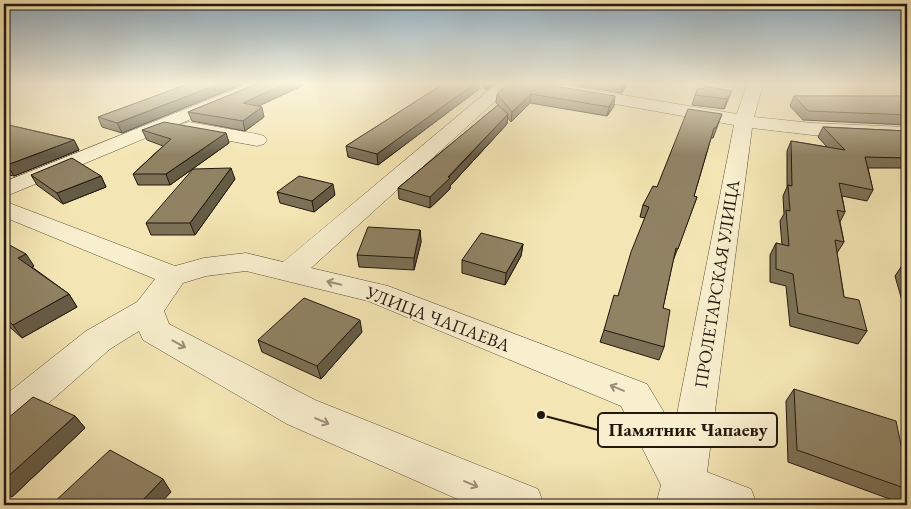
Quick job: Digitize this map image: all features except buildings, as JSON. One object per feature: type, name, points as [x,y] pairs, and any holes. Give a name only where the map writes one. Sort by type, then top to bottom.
[{"type":"street","points":[[4,190],[204,108]]},
{"type":"street","points":[[289,272],[479,108]]},
{"type":"street","points":[[667,108],[744,121],[869,134],[907,133]]},
{"type":"street","name":"ПРОЛЕТАРСКАЯ УЛИЦА","points":[[672,498],[690,450],[744,121],[748,108]]},
{"type":"street","points":[[165,124],[257,140]]},
{"type":"street","points":[[4,208],[172,276],[148,310],[98,340],[4,418]]},
{"type":"street","name":"УЛИЦА ЧАПАЕВА","points":[[172,276],[204,267],[246,262],[376,293],[634,394],[672,498]]},
{"type":"street","points":[[148,310],[155,330],[301,412],[522,505]]},
{"type":"street","points":[[672,498],[735,505]]},
{"type":"place","name":"Памятник Чапаеву","points":[[541,415]]}]
